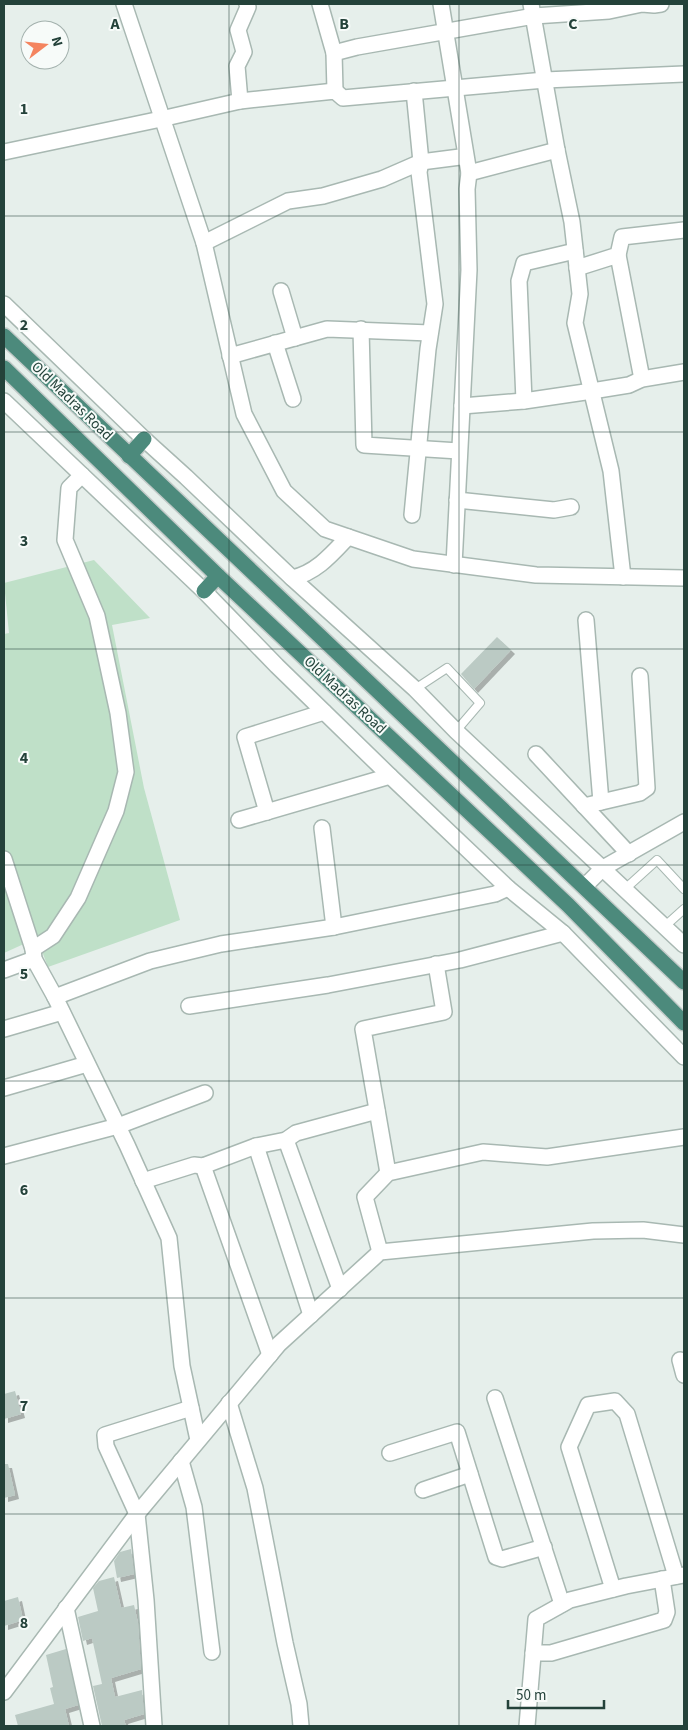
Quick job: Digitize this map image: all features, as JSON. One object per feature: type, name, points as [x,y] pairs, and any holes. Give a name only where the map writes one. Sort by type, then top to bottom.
[{"type":"highway","name":"Old Madras Road","points":[[4,336],[684,982]]},
{"type":"highway","name":"Old Madras Road","points":[[4,368],[218,576],[568,905],[684,1022]]},
{"type":"highway","points":[[129,456],[144,439]]},
{"type":"highway","points":[[204,591],[218,576]]},
{"type":"street","points":[[124,4],[204,243],[244,414],[284,491],[325,528],[413,559],[536,576],[684,578]]},
{"type":"street","points":[[240,101],[237,66],[244,52],[238,30],[248,4]]},
{"type":"street","points":[[320,4],[334,53],[335,91]]},
{"type":"street","points":[[441,4],[469,173],[469,270],[454,564]]},
{"type":"street","points":[[334,53],[446,31],[532,10],[609,11],[642,4],[661,4]]},
{"type":"street","points":[[532,10],[572,222],[580,294],[575,322],[611,471],[623,577]]},
{"type":"street","points":[[4,152],[240,101],[335,91],[343,98],[545,80],[684,74]]},
{"type":"street","points":[[412,515],[430,333],[435,304],[419,172],[421,162],[414,91]]},
{"type":"street","points":[[469,173],[557,150]]},
{"type":"street","points":[[204,243],[288,201],[323,196],[382,179],[421,162],[460,157]]},
{"type":"street","points":[[642,379],[618,255],[622,237],[684,230]]},
{"type":"street","points":[[524,401],[519,281],[524,263],[575,251]]},
{"type":"street","points":[[577,268],[618,255]]},
{"type":"street","points":[[281,291],[295,338]]},
{"type":"street","points":[[4,304],[144,439],[415,690],[456,731],[684,945]]},
{"type":"street","points":[[230,356],[327,329],[430,333]]},
{"type":"street","points":[[361,329],[364,445],[460,451]]},
{"type":"street","points":[[276,343],[293,399]]},
{"type":"street","points":[[462,406],[524,401],[592,391],[629,385],[642,379],[684,372]]},
{"type":"street","points":[[4,401],[204,591],[276,666],[390,776],[508,888],[563,933],[684,1057]]},
{"type":"street","points":[[4,970],[34,954],[53,936],[78,898],[116,811],[126,772],[118,713],[97,616],[65,540],[68,488],[82,474]]},
{"type":"street","points":[[457,500],[554,510],[571,507]]},
{"type":"street","points":[[292,578],[310,572],[325,561],[348,537]]},
{"type":"street","points":[[586,620],[601,802]]},
{"type":"street","points":[[584,806],[640,793],[647,788],[640,676]]},
{"type":"street","points":[[267,812],[245,737],[324,712]]},
{"type":"street","points":[[536,754],[629,854]]},
{"type":"street","points":[[239,820],[390,776]]},
{"type":"street","points":[[585,886],[603,868],[684,822]]},
{"type":"street","points":[[322,828],[334,927]]},
{"type":"street","points":[[4,859],[34,954],[118,1126],[169,1238],[182,1366],[198,1440]]},
{"type":"street","points":[[55,997],[150,961],[220,944],[334,927],[495,894],[508,888]]},
{"type":"street","points":[[189,1006],[328,985],[460,960],[563,933]]},
{"type":"street","points":[[388,1173],[364,1029],[444,1012],[436,964]]},
{"type":"street","points":[[4,1029],[62,1012]]},
{"type":"street","points":[[4,1088],[87,1064]]},
{"type":"street","points":[[4,1156],[118,1126],[205,1093]]},
{"type":"street","points":[[143,1181],[194,1165],[203,1166],[256,1146],[286,1140],[296,1133],[377,1110]]},
{"type":"street","points":[[380,1252],[365,1197],[388,1173],[483,1152],[547,1157],[684,1137]]},
{"type":"street","points":[[286,1140],[340,1289]]},
{"type":"street","points":[[256,1146],[311,1315]]},
{"type":"street","points":[[203,1166],[270,1355]]},
{"type":"street","points":[[4,1692],[137,1514],[279,1344],[380,1252],[593,1231],[644,1230],[684,1235]]},
{"type":"street","points":[[680,1360],[684,1375]]},
{"type":"street","points":[[495,1398],[562,1604]]},
{"type":"street","points":[[533,1653],[551,1653],[664,1620],[667,1612],[674,1577],[627,1414],[615,1401],[588,1405],[569,1447],[613,1589]]},
{"type":"street","points":[[229,1403],[255,1488],[285,1643],[299,1704],[301,1726]]},
{"type":"street","points":[[154,1726],[146,1600],[137,1514],[106,1446],[105,1435],[191,1408]]},
{"type":"street","points":[[390,1453],[457,1432],[496,1557],[502,1559],[544,1547]]},
{"type":"street","points":[[181,1461],[194,1507],[212,1652]]},
{"type":"street","points":[[423,1490],[470,1474]]},
{"type":"street","points":[[527,1726],[536,1619],[570,1600],[674,1577]]},
{"type":"street","points":[[66,1608],[92,1726]]},
{"type":"lane","points":[[415,690],[447,668],[480,703],[456,731]]},
{"type":"lane","points":[[625,889],[657,860],[684,890]]},
{"type":"lane","points":[[664,927],[684,909]]},
{"type":"green space","points":[[94,560],[150,618],[112,625],[144,788],[180,920],[48,967],[37,938],[4,953],[4,634],[9,633],[4,583]]},
{"type":"building","points":[[497,637],[511,650],[474,689],[461,674]]},
{"type":"building","points":[[15,1391],[21,1414],[4,1419],[4,1394]]},
{"type":"building","points":[[4,1464],[8,1464],[15,1495],[4,1498]]},
{"type":"building","points":[[131,1549],[134,1574],[117,1578],[114,1561],[120,1552]]},
{"type":"building","points":[[114,1577],[121,1608],[134,1605],[138,1623],[141,1669],[111,1678],[115,1697],[142,1690],[144,1714],[124,1720],[126,1726],[102,1726],[93,1686],[102,1684],[92,1638],[83,1641],[78,1617],[98,1611],[93,1588],[99,1581]]},
{"type":"building","points":[[18,1597],[23,1620],[4,1626],[4,1601]]},
{"type":"building","points":[[66,1649],[78,1705],[65,1709],[69,1726],[18,1726],[15,1715],[54,1704],[50,1688],[53,1687],[46,1655]]}]
